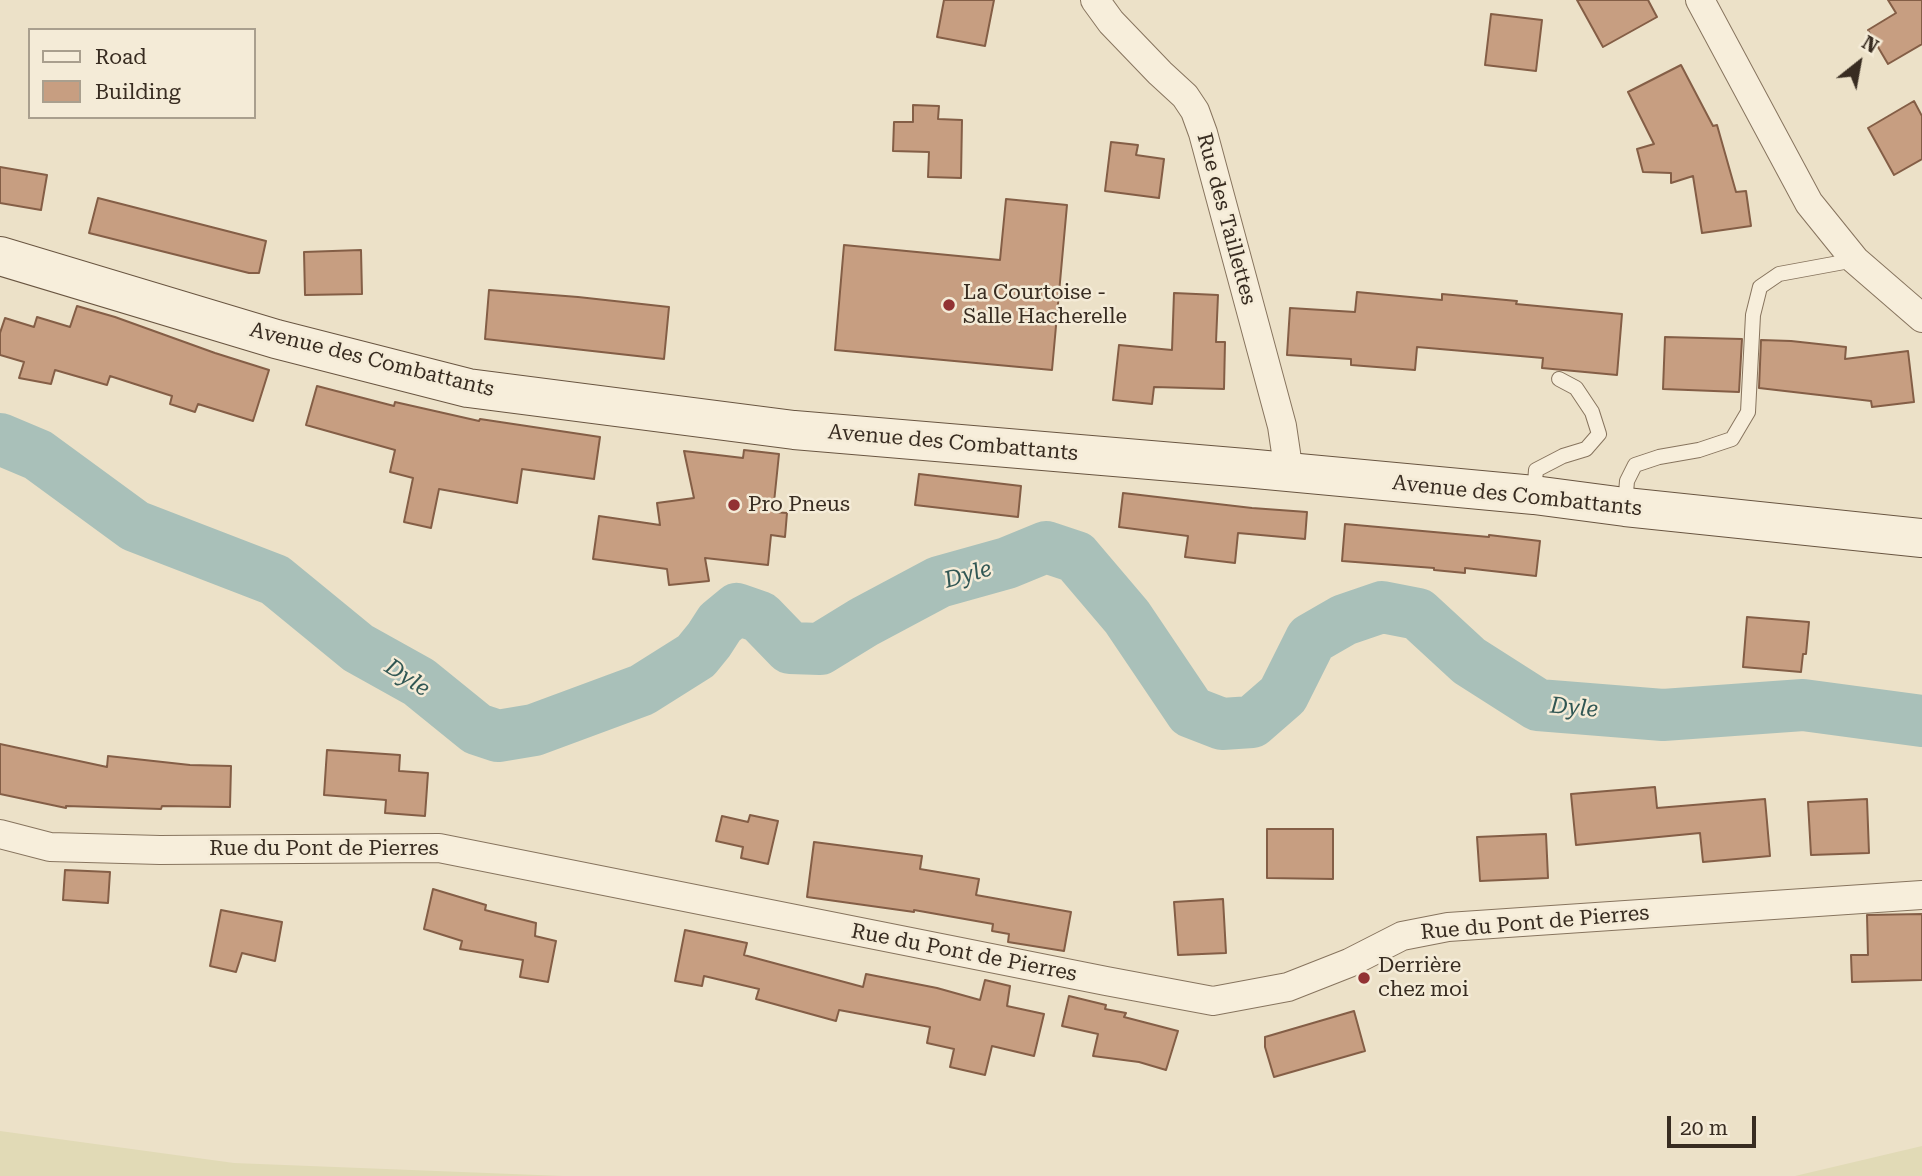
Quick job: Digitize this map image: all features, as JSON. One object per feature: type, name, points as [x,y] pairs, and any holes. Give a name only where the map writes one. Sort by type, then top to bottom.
[{"type":"main road","name":"Avenue des Combattants","points":[[0,256],[276,339],[468,388],[794,430],[1025,448],[1534,495],[1922,538]]},
{"type":"street","name":"Rue des Taillettes","points":[[1095,0],[1111,22],[1185,96],[1195,111],[1279,413],[1289,473]]},
{"type":"street","points":[[1700,0],[1809,203],[1855,260],[1922,318]]},
{"type":"street","name":"Rue du Pont de Pierres","points":[[0,834],[50,847],[160,850],[439,848],[1213,1001],[1288,987],[1349,963],[1402,936],[1448,927],[1922,895]]},
{"type":"lane","points":[[1625,507],[1627,481],[1635,465],[1732,439],[1748,412],[1753,315],[1760,287],[1779,274],[1855,260]]},
{"type":"lane","points":[[1534,495],[1536,470],[1563,456],[1586,449],[1600,434],[1592,412],[1576,388],[1559,379]]},
{"type":"shaded area","points":[[0,1131],[234,1163],[563,1176],[0,1176]]},
{"type":"shaded area","points":[[1922,1146],[1922,1176],[1795,1176]]},
{"type":"building","points":[[944,0],[994,0],[985,46],[937,37]]},
{"type":"building","points":[[1577,0],[1648,0],[1657,17],[1603,47]]},
{"type":"building","points":[[1888,0],[1922,0],[1922,44],[1888,64],[1868,30],[1896,13]]},
{"type":"building","points":[[1491,14],[1542,20],[1536,71],[1485,65]]},
{"type":"building","points":[[1681,65],[1713,126],[1717,125],[1736,192],[1746,191],[1751,226],[1702,233],[1693,176],[1671,183],[1671,173],[1643,172],[1637,149],[1654,144],[1628,92]]},
{"type":"building","points":[[1914,101],[1922,116],[1922,159],[1894,175],[1868,128]]},
{"type":"building","points":[[913,105],[939,106],[938,119],[962,120],[961,178],[928,177],[929,152],[893,151],[894,122],[913,122]]},
{"type":"building","points":[[1111,142],[1138,145],[1136,155],[1164,159],[1159,198],[1105,191]]},
{"type":"building","points":[[0,167],[47,175],[41,210],[0,203]]},
{"type":"building","points":[[98,198],[266,241],[259,273],[249,273],[89,233]]},
{"type":"building","name":"La Courtoise - Salle Hacherelle","points":[[1006,199],[1067,205],[1052,370],[835,350],[844,245],[1000,260]]},
{"type":"building","points":[[361,250],[362,294],[305,295],[304,252]]},
{"type":"building","points":[[489,290],[669,307],[664,359],[485,339]]},
{"type":"building","points":[[1357,292],[1442,300],[1442,294],[1622,314],[1617,375],[1542,368],[1543,358],[1417,347],[1415,370],[1351,365],[1351,359],[1287,355],[1290,308],[1355,312]]},
{"type":"building","points":[[1174,293],[1218,295],[1216,342],[1225,342],[1224,389],[1154,387],[1152,404],[1113,400],[1119,345],[1172,350]]},
{"type":"building","points":[[77,306],[269,370],[253,421],[198,404],[195,412],[170,404],[172,396],[110,376],[107,385],[55,370],[51,384],[19,378],[24,362],[0,355],[0,333],[5,318],[34,327],[37,317],[70,327]]},
{"type":"building","points":[[1665,337],[1742,339],[1739,392],[1663,389]]},
{"type":"building","points":[[1761,340],[1846,347],[1845,359],[1908,351],[1914,402],[1872,407],[1871,401],[1759,388]]},
{"type":"building","points":[[317,386],[394,406],[395,402],[479,421],[480,419],[600,437],[594,479],[522,469],[517,503],[439,489],[431,528],[404,522],[413,478],[390,472],[395,450],[306,425]]},
{"type":"building","points":[[744,450],[779,454],[773,512],[787,513],[785,537],[771,535],[768,565],[705,558],[709,581],[669,585],[667,569],[593,559],[599,516],[660,525],[657,503],[694,498],[684,451],[743,458]]},
{"type":"building","points":[[919,474],[1021,486],[1018,517],[915,505]]},
{"type":"building","points":[[1123,493],[1307,512],[1305,539],[1238,533],[1235,563],[1185,557],[1188,536],[1119,527]]},
{"type":"building","points":[[1345,524],[1540,541],[1536,576],[1465,568],[1465,573],[1342,561]]},
{"type":"building","points":[[1747,617],[1809,622],[1801,672],[1743,667]]},
{"type":"building","points":[[0,744],[107,767],[108,756],[190,765],[231,766],[230,807],[66,808],[0,794]]},
{"type":"building","points":[[327,750],[400,755],[399,771],[428,773],[425,816],[385,813],[386,800],[324,795]]},
{"type":"building","points":[[1655,787],[1657,808],[1765,799],[1770,856],[1703,862],[1700,833],[1576,845],[1571,794]]},
{"type":"building","points":[[1867,799],[1869,853],[1811,855],[1808,802]]},
{"type":"building","points":[[750,815],[778,821],[768,864],[741,858],[743,847],[716,841],[722,816],[748,822]]},
{"type":"building","points":[[1267,829],[1333,829],[1333,879],[1267,878]]},
{"type":"building","points":[[1546,834],[1548,878],[1480,881],[1477,837]]},
{"type":"building","points":[[814,842],[922,856],[920,869],[979,879],[976,895],[1071,912],[1064,951],[1008,942],[1009,934],[992,931],[993,924],[914,910],[807,897]]},
{"type":"building","points":[[65,870],[110,872],[108,903],[63,900]]},
{"type":"building","points":[[433,889],[486,905],[485,910],[536,923],[535,936],[556,941],[548,982],[520,977],[523,960],[460,949],[462,941],[424,929]]},
{"type":"building","points":[[1223,899],[1226,953],[1178,955],[1174,902]]},
{"type":"building","points":[[221,910],[282,922],[275,961],[242,953],[236,972],[210,966]]},
{"type":"building","points":[[1922,914],[1922,980],[1852,982],[1851,955],[1868,955],[1867,915]]},
{"type":"building","points":[[685,930],[747,943],[744,955],[863,987],[866,974],[937,988],[980,1000],[985,980],[1010,986],[1007,1006],[1044,1014],[1034,1056],[992,1046],[985,1075],[950,1067],[954,1049],[927,1043],[930,1027],[839,1010],[836,1021],[756,999],[759,989],[704,976],[702,986],[675,981]]},
{"type":"building","points":[[1069,996],[1106,1005],[1105,1009],[1126,1013],[1124,1017],[1178,1031],[1166,1070],[1139,1062],[1093,1056],[1098,1034],[1062,1026]]},
{"type":"building","points":[[1354,1011],[1365,1051],[1274,1077],[1265,1047],[1265,1037]]},
{"type":"waterway","name":"Dyle","points":[[0,439],[38,455],[135,526],[275,580],[358,648],[419,682],[477,729],[498,736],[534,730],[642,690],[696,656],[720,623],[737,609],[760,617],[790,648],[820,649],[939,582],[1007,563],[1046,547],[1076,557],[1127,617],[1191,712],[1222,724],[1252,722],[1283,695],[1311,639],[1344,620],[1382,607],[1418,614],[1469,661],[1538,705],[1663,715],[1803,705],[1922,721]]},
{"type":"place","name":"La Courtoise - Salle Hacherelle","points":[[949,305]]},
{"type":"place","name":"Pro Pneus","points":[[734,505]]},
{"type":"place","name":"Derrière chez moi","points":[[1364,978]]}]
